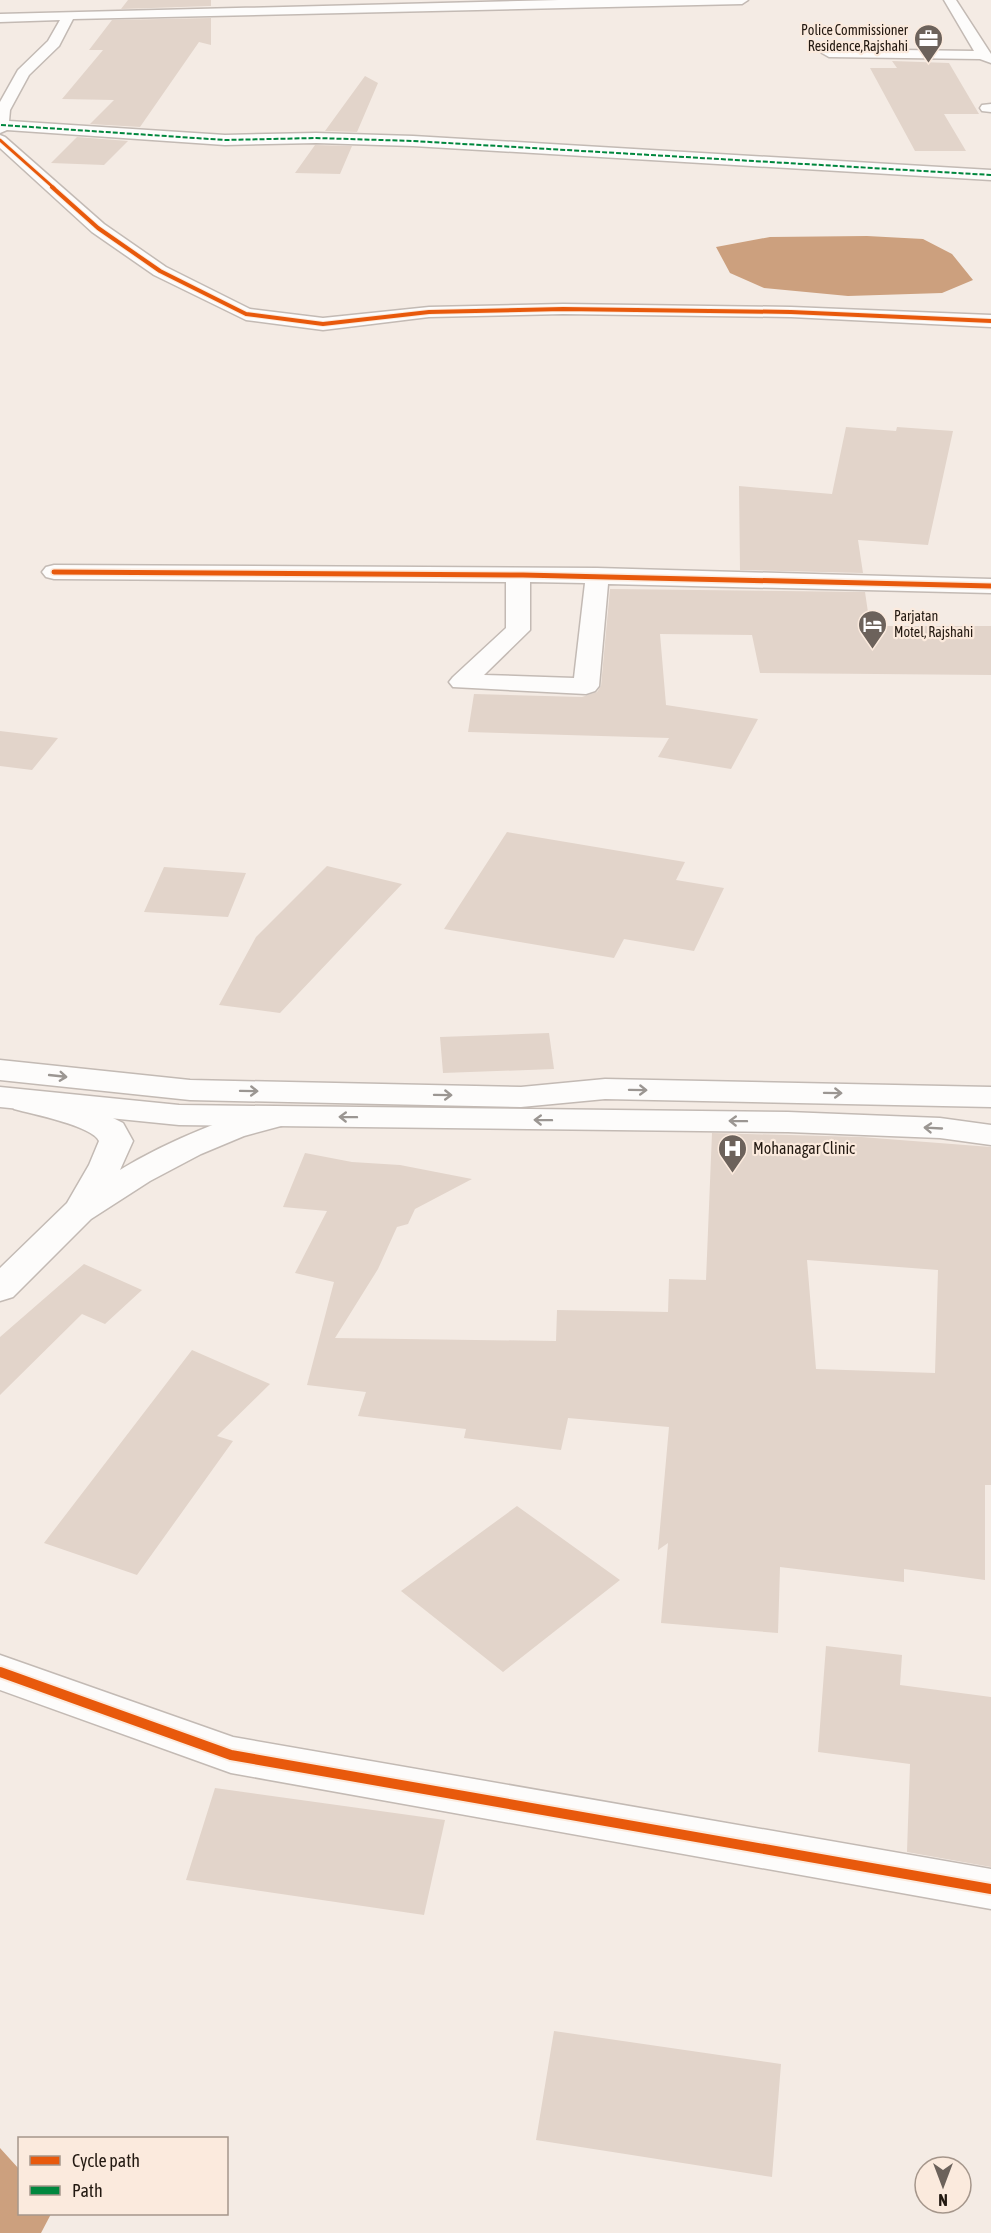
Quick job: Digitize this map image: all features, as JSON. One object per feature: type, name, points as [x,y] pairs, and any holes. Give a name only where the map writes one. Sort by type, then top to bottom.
[{"type":"main road","points":[[0,6],[308,0]]},
{"type":"main road","points":[[0,18],[742,0]]},
{"type":"main road","points":[[950,0],[987,57]]},
{"type":"main road","points":[[1,134],[3,110],[23,73],[54,43],[69,15]]},
{"type":"main road","points":[[829,53],[987,57]]},
{"type":"main road","points":[[1,134],[32,143],[308,152]]},
{"type":"main road","points":[[1,134],[225,140],[316,138],[413,141],[991,175]]},
{"type":"main road","points":[[1,134],[98,228],[160,271],[246,314],[323,324],[429,312],[562,309],[791,312],[991,321]]},
{"type":"main road","points":[[54,572],[307,571],[597,575],[991,586]]},
{"type":"main road","points":[[518,574],[518,630],[462,682],[586,686],[597,575]]},
{"type":"main road","points":[[5,1089],[190,1090],[521,1097],[605,1089],[991,1097]]},
{"type":"main road","points":[[5,1089],[179,1114],[788,1122],[940,1128],[991,1135]]},
{"type":"main road","points":[[5,1089],[111,1130],[116,1141],[106,1166],[80,1211]]},
{"type":"main road","points":[[0,1289],[80,1211],[138,1174],[189,1147],[232,1129],[280,1116]]},
{"type":"main road","points":[[0,1672],[231,1755],[991,1889]]},
{"type":"shaded area","points":[[867,236],[923,239],[952,254],[973,280],[942,293],[848,296],[764,288],[730,273],[716,247],[770,237]]},
{"type":"shaded area","points":[[0,2148],[18,2168],[18,2215],[50,2215],[41,2233],[0,2233]]},
{"type":"building","points":[[128,0],[211,0],[211,6],[121,9]]},
{"type":"building","points":[[211,18],[211,45],[199,42],[140,127],[90,124],[114,100],[62,99],[103,50],[89,50],[112,20]]},
{"type":"building","points":[[892,61],[949,63],[979,114],[944,114],[966,151],[915,151],[870,68],[897,68]]},
{"type":"building","points":[[365,76],[378,83],[357,132],[325,131]]},
{"type":"building","points":[[77,137],[128,141],[104,165],[51,163]]},
{"type":"building","points":[[315,145],[352,146],[340,174],[295,173]]},
{"type":"building","points":[[846,427],[896,431],[897,427],[953,431],[928,545],[858,540],[863,573],[740,570],[739,486],[832,494]]},
{"type":"building","points":[[610,589],[865,592],[870,626],[991,626],[991,675],[760,673],[752,635],[660,634],[666,705],[758,719],[731,769],[658,757],[669,738],[468,732],[474,694],[582,697],[597,692],[601,686]]},
{"type":"building","points":[[0,731],[58,738],[32,770],[0,766]]},
{"type":"building","points":[[507,832],[685,862],[676,880],[724,888],[694,951],[624,939],[614,958],[444,929]]},
{"type":"building","points":[[327,866],[402,884],[280,1013],[219,1005],[256,937]]},
{"type":"building","points":[[164,867],[246,873],[228,917],[144,912]]},
{"type":"building","points":[[549,1033],[554,1069],[443,1073],[440,1037]]},
{"type":"building","points":[[712,1133],[861,1137],[991,1147],[991,1485],[985,1485],[985,1580],[904,1569],[904,1582],[780,1567],[778,1633],[661,1623],[668,1543],[658,1550],[669,1427],[568,1418],[561,1450],[464,1438],[466,1429],[358,1416],[366,1392],[307,1385],[334,1282],[295,1273],[327,1211],[283,1207],[305,1153],[352,1162],[400,1165],[472,1179],[415,1209],[408,1224],[397,1227],[378,1269],[335,1338],[556,1341],[557,1310],[668,1312],[669,1279],[706,1280]],"holes":[[[807,1260],[938,1270],[935,1373],[816,1369]]]},
{"type":"building","points":[[84,1264],[142,1290],[105,1324],[82,1314],[0,1395],[0,1337]]},
{"type":"building","points":[[192,1350],[270,1384],[217,1436],[233,1441],[137,1575],[44,1543]]},
{"type":"building","points":[[517,1506],[620,1580],[503,1672],[401,1591]]},
{"type":"building","points":[[826,1646],[902,1655],[900,1685],[991,1697],[991,1867],[907,1852],[910,1764],[818,1752]]},
{"type":"building","points":[[215,1788],[445,1820],[424,1915],[186,1880]]},
{"type":"building","points":[[554,2031],[781,2064],[772,2177],[536,2140]]},
{"type":"marked path","points":[[1,125],[225,140],[316,138],[413,141],[991,175]]},
{"type":"cycle path","points":[[0,140],[98,228],[160,271],[246,314],[323,324],[429,312],[563,309],[791,312],[991,321]]},
{"type":"cycle path","points":[[54,572],[523,575],[991,586]]},
{"type":"cycle path","points":[[0,1672],[231,1755],[991,1889]]},
{"type":"place","name":"Police Commissioner Residence,Rajshahi","points":[[929,64]]},
{"type":"place","name":"Parjatan Motel, Rajshahi","points":[[873,650]]},
{"type":"place","name":"Mohanagar Clinic","points":[[732,1174]]}]
